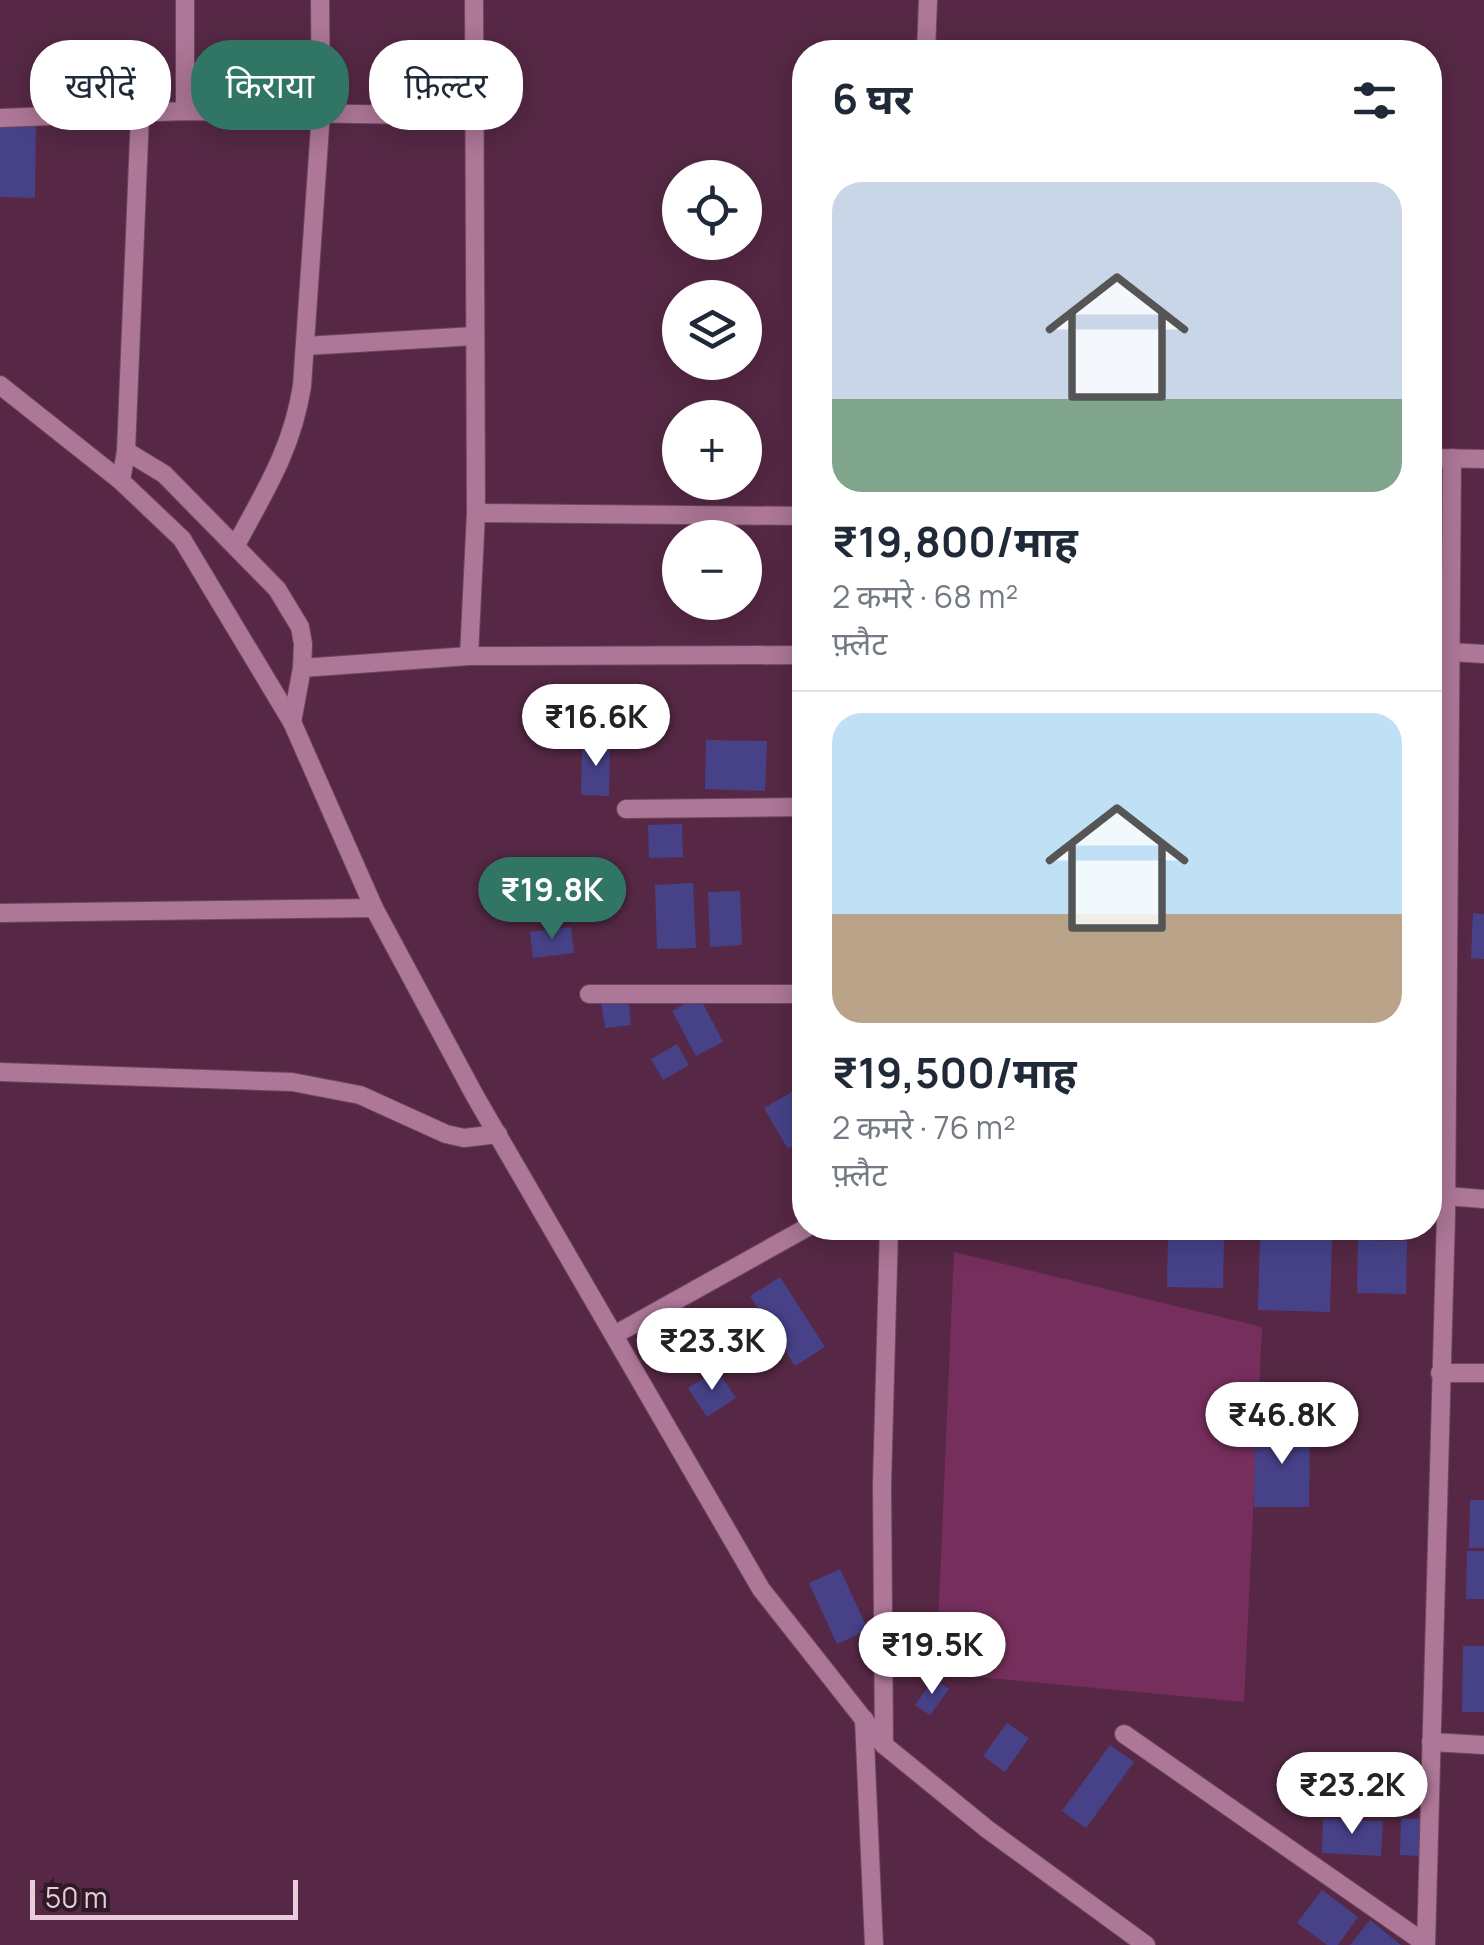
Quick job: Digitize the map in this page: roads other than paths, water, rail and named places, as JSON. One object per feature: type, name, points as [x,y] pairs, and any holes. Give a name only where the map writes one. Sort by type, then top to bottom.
[{"type":"street","points":[[185,0],[185,111]]},
{"type":"street","points":[[320,0],[320,40]]},
{"type":"street","points":[[474,0],[474,40]]},
{"type":"street","points":[[926,40],[928,0]]},
{"type":"street","points":[[171,112],[191,111]]},
{"type":"street","points":[[0,118],[30,117]]},
{"type":"street","points":[[120,481],[126,450],[139,130]]},
{"type":"street","points":[[236,545],[286,453],[297,420],[320,130]]},
{"type":"street","points":[[468,656],[476,513],[475,130]]},
{"type":"street","points":[[305,346],[475,336]]},
{"type":"street","points":[[0,385],[120,481],[182,539],[292,722],[374,908],[498,1134],[761,1589],[884,1744],[987,1829],[1146,1945]]},
{"type":"street","points":[[126,450],[164,474],[277,588],[293,611],[304,644],[292,722]]},
{"type":"street","points":[[1442,458],[1484,459]]},
{"type":"street","points":[[1442,955],[1452,652],[1452,458]]},
{"type":"street","points":[[476,513],[792,516]]},
{"type":"street","points":[[1452,652],[1484,654]]},
{"type":"street","points":[[302,668],[468,656],[792,654]]},
{"type":"street","points":[[626,808],[792,808]]},
{"type":"street","points":[[0,913],[374,908]]},
{"type":"street","points":[[589,994],[792,994]]},
{"type":"street","points":[[0,1072],[292,1082],[360,1094],[446,1134],[464,1138],[498,1134]]},
{"type":"street","points":[[1442,1208],[1484,1199]]},
{"type":"street","points":[[616,1334],[792,1236]]},
{"type":"street","points":[[884,1744],[882,1485],[889,1240]]},
{"type":"street","points":[[1426,1945],[1440,1240]]},
{"type":"street","points":[[1440,1373],[1484,1373]]},
{"type":"street","points":[[864,1719],[874,1945]]},
{"type":"street","points":[[1124,1734],[1426,1945]]},
{"type":"street","points":[[1431,1742],[1484,1745]]}]
